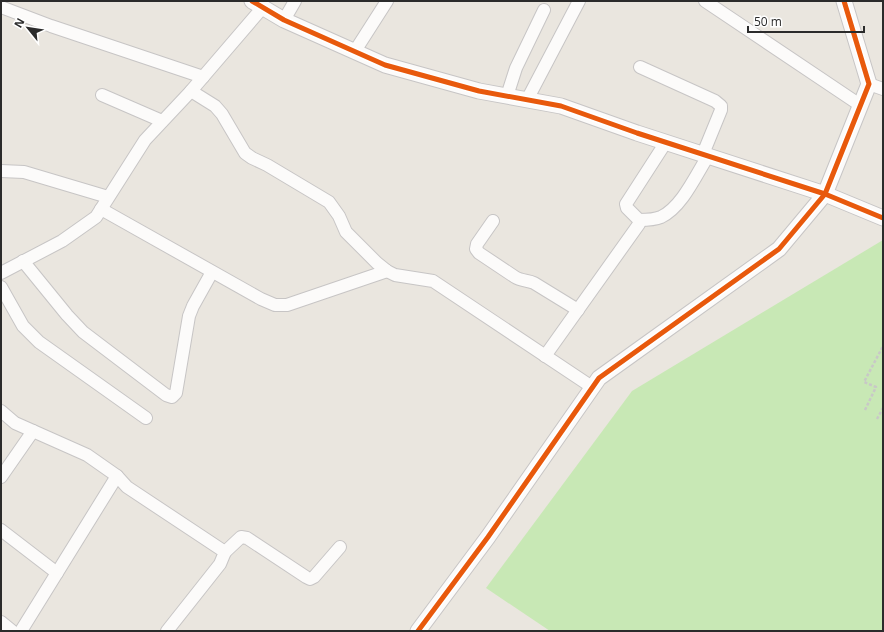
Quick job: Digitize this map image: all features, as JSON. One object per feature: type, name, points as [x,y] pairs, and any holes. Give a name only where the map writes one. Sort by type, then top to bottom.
[{"type":"street","points":[[284,20],[295,1]]},
{"type":"street","points":[[355,52],[387,1]]},
{"type":"street","points":[[527,100],[580,1]]},
{"type":"street","points":[[705,1],[860,105]]},
{"type":"street","points":[[418,631],[488,537],[599,378],[779,249],[825,194],[869,84],[844,1]]},
{"type":"street","points":[[1,273],[62,241],[96,217],[145,140],[203,77],[258,4],[284,20],[385,65],[479,91],[562,106],[825,194],[883,218]]},
{"type":"street","points":[[1,7],[51,26],[203,77]]},
{"type":"street","points":[[507,96],[516,68],[544,10]]},
{"type":"street","points":[[640,67],[715,101],[721,106],[721,110],[706,155],[678,203],[669,212],[660,217],[639,220],[627,208],[626,204],[666,142]]},
{"type":"street","points":[[869,84],[883,89]]},
{"type":"street","points":[[191,91],[214,106],[222,114],[245,153],[268,165],[328,202],[333,207],[346,232],[387,271],[395,275],[433,282],[592,387]]},
{"type":"street","points":[[102,95],[162,121]]},
{"type":"street","points":[[1,171],[24,172],[108,198]]},
{"type":"street","points":[[101,209],[212,272],[275,305],[287,305],[387,271]]},
{"type":"street","points":[[545,356],[637,228],[639,220]]},
{"type":"street","points":[[494,221],[477,244],[476,249],[519,280],[529,280],[578,310]]},
{"type":"street","points":[[23,261],[66,315],[83,332],[166,395],[172,397],[176,393],[189,316],[212,272]]},
{"type":"street","points":[[1,287],[23,326],[39,342],[146,418]]},
{"type":"street","points":[[1,411],[15,423],[79,450],[117,476],[127,488],[225,552]]},
{"type":"street","points":[[1,477],[33,431]]},
{"type":"street","points":[[21,631],[117,476]]},
{"type":"street","points":[[1,530],[57,573]]},
{"type":"street","points":[[167,631],[220,564],[225,552],[241,537],[248,538],[310,579],[314,577],[340,547]]},
{"type":"street","points":[[1,622],[12,631]]},
{"type":"path","points":[[865,410],[876,387],[864,382],[883,348]]},
{"type":"path","points":[[878,419],[883,408]]},
{"type":"green space","points":[[883,240],[883,631],[550,631],[486,588],[632,391]]},
{"type":"cycle path","points":[[252,1],[284,20],[385,65],[479,91],[561,106],[637,133],[825,194],[883,218]]},
{"type":"cycle path","points":[[418,631],[488,537],[599,378],[779,249],[825,194],[869,84],[844,1]]}]
